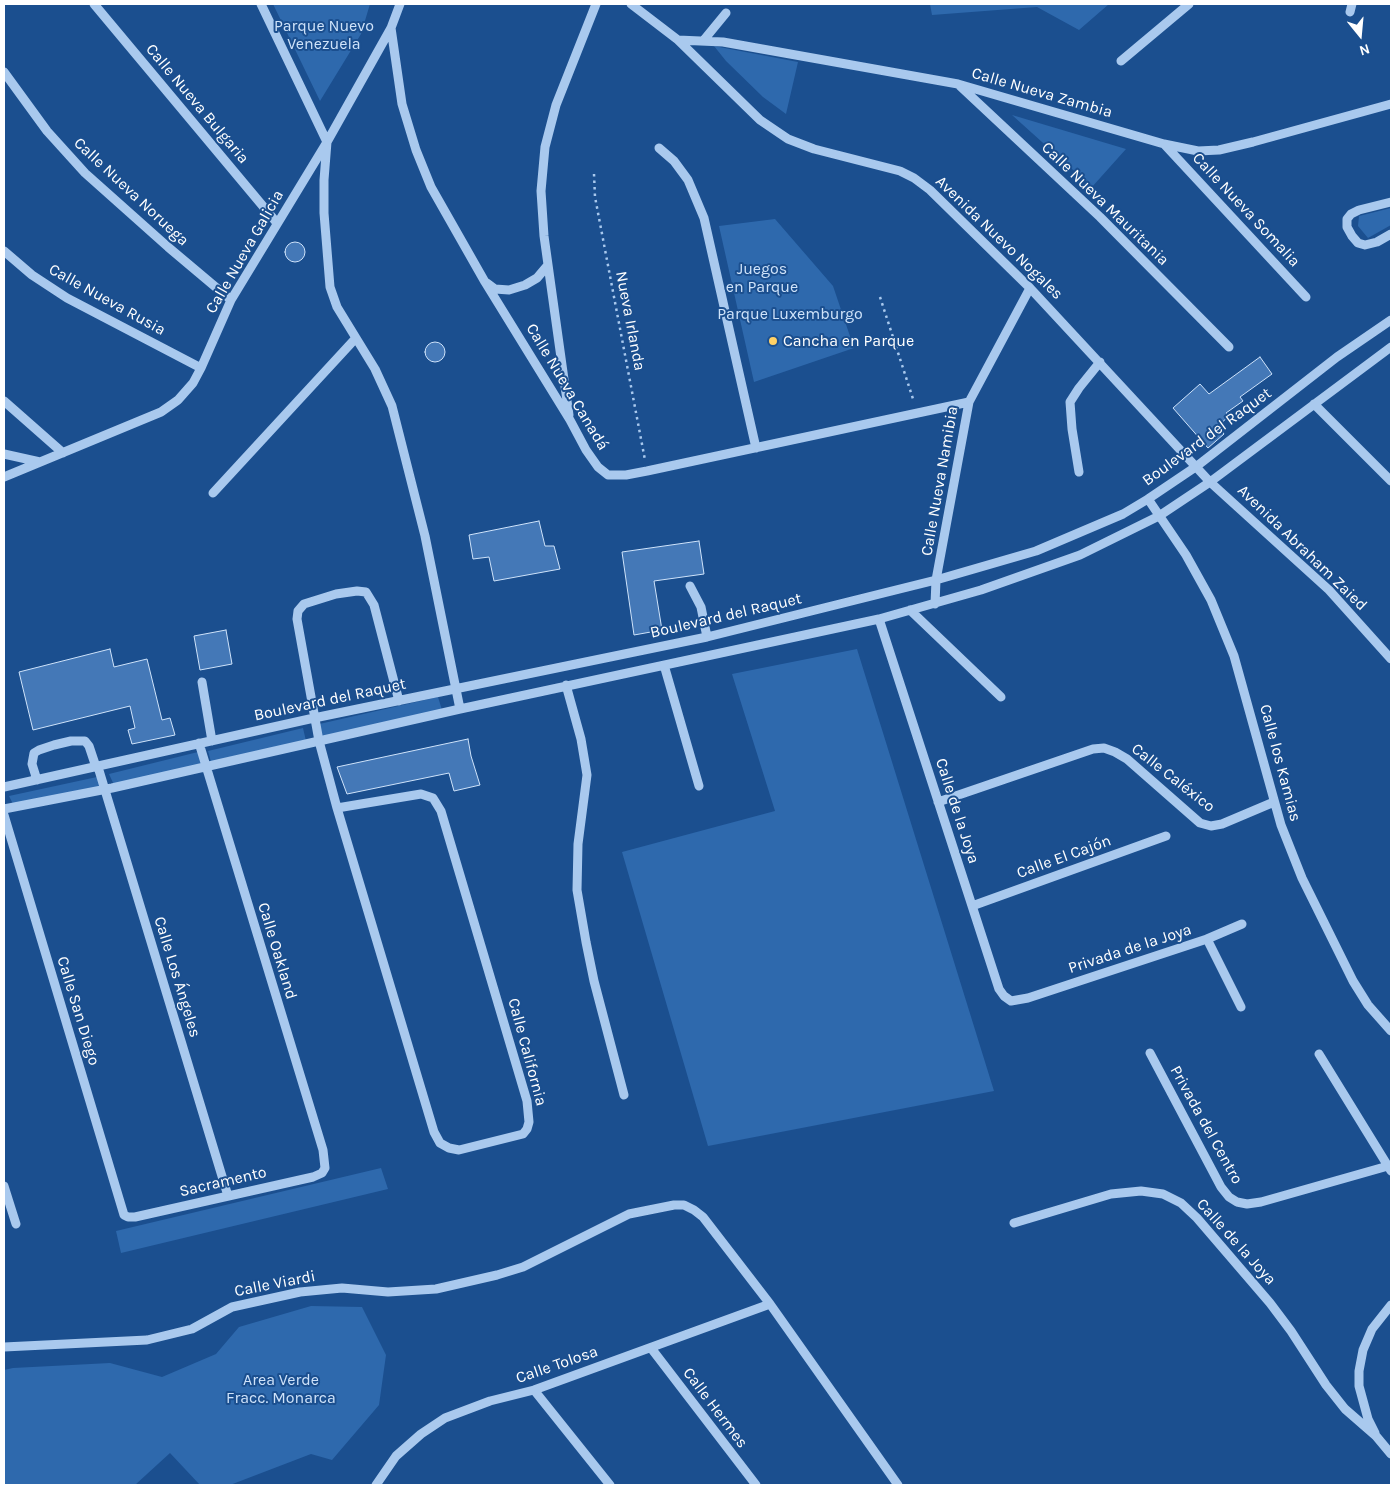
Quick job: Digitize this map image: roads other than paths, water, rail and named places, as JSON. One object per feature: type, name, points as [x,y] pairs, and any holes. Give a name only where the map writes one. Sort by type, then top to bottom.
[{"type":"street","name":"Calle Nueva Bulgaria","points":[[94,4],[277,223]]},
{"type":"street","points":[[261,4],[327,142],[324,196],[330,287],[337,306],[385,388],[398,424],[425,536],[460,708]]},
{"type":"street","name":"Calle Nueva Galicia","points":[[4,478],[161,412],[178,400],[193,383],[231,300],[327,142],[391,28],[400,4]]},
{"type":"street","points":[[570,420],[544,236],[540,191],[545,147],[556,105],[596,4]]},
{"type":"street","name":"Avenida Nuevo Nogales","points":[[631,4],[678,40],[760,120],[788,139],[822,152],[900,171],[914,178],[930,190],[1030,288],[1210,482]]},
{"type":"street","points":[[1121,61],[1189,4]]},
{"type":"street","points":[[703,40],[726,13]]},
{"type":"street","name":"Calle Nueva Canadá","points":[[391,28],[402,104],[416,150],[431,187],[485,282],[570,420],[586,450],[598,467],[608,475],[626,475],[647,471],[969,402]]},
{"type":"street","name":"Calle Nueva Zambia","points":[[678,40],[703,40],[732,44],[958,84],[1164,144],[1198,151],[1219,150],[1391,104]]},
{"type":"street","name":"Calle Nueva Noruega","points":[[4,72],[47,131],[85,173],[231,300]]},
{"type":"street","name":"Calle Nueva Mauritania","points":[[958,84],[1100,217],[1229,348]]},
{"type":"street","name":"Calle Nueva Somalia","points":[[1164,144],[1306,297]]},
{"type":"street","points":[[659,148],[674,161],[688,180],[704,218],[756,448]]},
{"type":"street","points":[[1391,202],[1359,210],[1351,214],[1347,219],[1347,227],[1358,243],[1365,245],[1377,242],[1391,234]]},
{"type":"street","name":"Calle Nueva Rusia","points":[[4,251],[32,275],[67,298],[201,368]]},
{"type":"street","points":[[485,282],[495,289],[509,290],[538,278],[548,265]]},
{"type":"street","name":"Calle Nueva Namibia","points":[[935,604],[936,580],[969,402],[1030,288]]},
{"type":"street","name":"Boulevard del Raquet","points":[[4,787],[314,718],[707,637],[936,580],[1036,551],[1123,514],[1148,499],[1197,466],[1337,357],[1391,320]]},
{"type":"street","points":[[213,493],[355,339]]},
{"type":"street","name":"Boulevard del Raquet","points":[[4,809],[105,789],[460,708],[879,619],[981,590],[1080,555],[1159,516],[1210,482],[1391,347]]},
{"type":"street","points":[[1079,472],[1070,402],[1100,362]]},
{"type":"street","points":[[4,401],[63,453]]},
{"type":"street","points":[[1314,404],[1391,480]]},
{"type":"street","points":[[4,454],[40,462]]},
{"type":"street","name":"Avenida Abraham Zaied","points":[[1210,482],[1328,590],[1391,660]]},
{"type":"street","name":"Calle los Kamias","points":[[1148,499],[1186,555],[1211,600],[1231,648],[1250,711],[1280,826],[1302,878],[1353,981],[1368,1005],[1391,1031]]},
{"type":"street","points":[[690,586],[701,607],[707,637]]},
{"type":"street","name":"Calle California","points":[[337,808],[421,794],[433,798],[441,811],[527,1101],[529,1122],[523,1134],[459,1150],[440,1143],[434,1132],[337,808],[319,741],[297,619],[298,611],[304,604],[336,594],[357,591],[366,592],[371,599],[399,701]]},
{"type":"street","points":[[910,610],[1002,697]]},
{"type":"street","name":"Calle de la Joya","points":[[879,619],[999,990],[1011,1001],[1018,1001]]},
{"type":"street","points":[[664,665],[700,786]]},
{"type":"street","points":[[202,682],[212,741]]},
{"type":"street","points":[[566,685],[581,739],[587,775],[578,844],[577,890],[594,981],[624,1095]]},
{"type":"street","name":"Calle Los Ángeles","points":[[38,780],[32,764],[34,753],[54,745],[70,742],[84,741],[89,746],[105,789],[228,1196]]},
{"type":"street","name":"Calle Oakland","points":[[200,743],[205,766],[323,1150],[325,1168]]},
{"type":"street","name":"Calle Caléxico","points":[[938,802],[1093,749],[1104,748],[1116,752],[1127,759],[1200,823],[1211,826],[1222,824],[1274,802]]},
{"type":"street","name":"Calle San Diego","points":[[4,815],[124,1215]]},
{"type":"street","name":"Calle El Cajón","points":[[972,906],[1166,836]]},
{"type":"street","points":[[1207,938],[1242,924]]},
{"type":"street","name":"Privada de la Joya","points":[[1018,1001],[1207,938],[1241,1007]]},
{"type":"street","name":"Privada del Centro","points":[[1150,1053],[1221,1187],[1229,1198],[1237,1202],[1247,1204],[1261,1202],[1389,1169]]},
{"type":"street","points":[[1319,1054],[1389,1169]]},
{"type":"street","name":"Sacramento","points":[[124,1215],[128,1218],[134,1217],[313,1177],[322,1173],[325,1168]]},
{"type":"street","points":[[4,1186],[16,1224]]},
{"type":"street","name":"Calle de la Joya","points":[[1014,1223],[1111,1194],[1141,1191],[1163,1194],[1181,1203],[1197,1218],[1270,1303],[1340,1403],[1376,1436]]},
{"type":"street","name":"Calle Viardi","points":[[4,1347],[147,1340],[192,1329],[232,1307],[300,1292],[342,1288],[388,1292],[436,1289],[523,1267],[629,1214],[674,1204],[694,1210],[703,1217],[770,1304],[898,1485]]},
{"type":"street","name":"Calle Tolosa","points":[[376,1485],[396,1456],[421,1434],[445,1418],[490,1401],[534,1390],[770,1304]]},
{"type":"street","points":[[1391,1305],[1372,1329],[1363,1350],[1359,1372],[1359,1386],[1368,1419],[1376,1436],[1391,1454]]},
{"type":"street","name":"Calle Hermes","points":[[651,1348],[756,1485]]},
{"type":"street","points":[[534,1390],[610,1485]]},
{"type":"place","name":"Cancha en Parque","points":[[773,341]]},
{"type":"park label","name":"Parque Nuevo Venezuela","points":[[324,35]]},
{"type":"park label","name":"Juegos en Parque","points":[[762,278]]},
{"type":"park label","name":"Parque Luxemburgo","points":[[790,314]]},
{"type":"park label","name":"Area Verde Fracc. Monarca","points":[[281,1389]]}]
